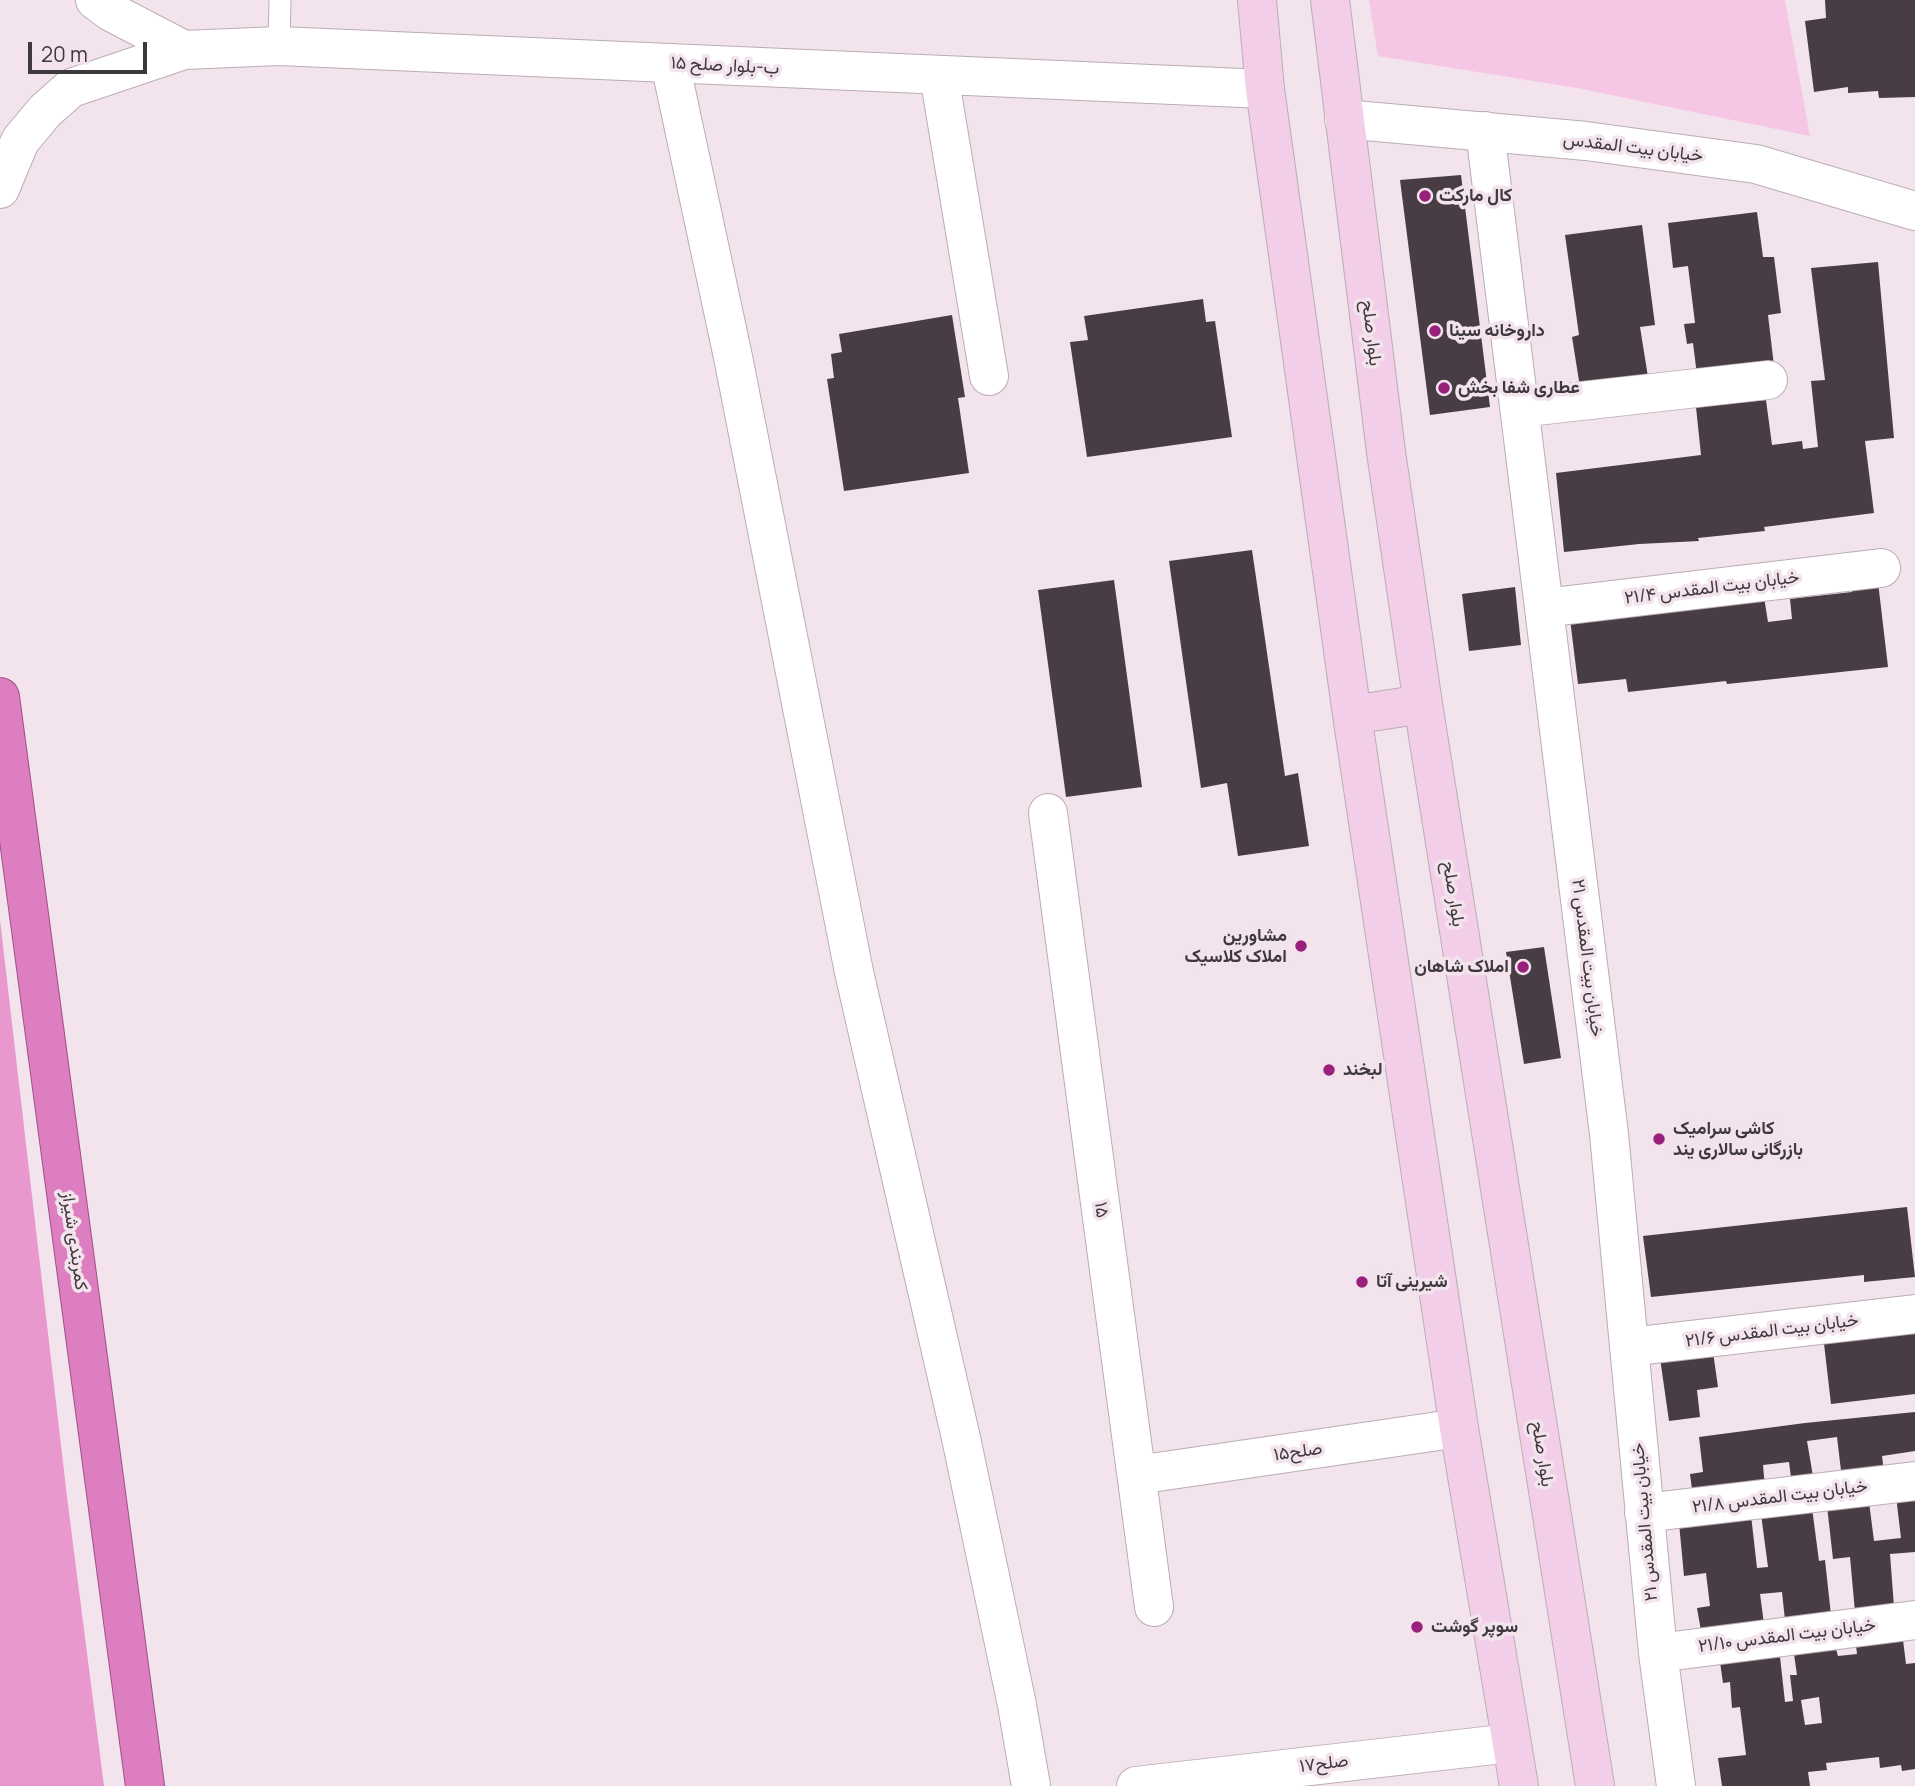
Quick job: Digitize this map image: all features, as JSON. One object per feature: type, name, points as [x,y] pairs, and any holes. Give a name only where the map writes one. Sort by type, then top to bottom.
[{"type":"highway","name":"کمربندی شیراز","points":[[0,697],[145,1786]]},
{"type":"main road","points":[[1256,0],[1265,89],[1352,715],[1459,1428],[1519,1786]]},
{"type":"main road","name":"بلوار صلح","points":[[1330,0],[1386,452],[1423,704],[1595,1786]]},
{"type":"main road","points":[[1352,715],[1423,704]]},
{"type":"street","points":[[96,0],[111,12],[184,50]]},
{"type":"street","name":"۱۵ ب-بلوار صلح","points":[[184,50],[279,46],[1265,89]]},
{"type":"street","points":[[0,189],[20,141],[45,111],[72,88],[184,50]]},
{"type":"street","points":[[670,63],[733,357],[854,972],[961,1438],[1017,1705],[1031,1786]]},
{"type":"street","points":[[939,75],[989,376]]},
{"type":"street","name":"خیابان بیت المقدس","points":[[1344,119],[1586,141],[1756,164],[1915,211]]},
{"type":"street","name":"خیابان بیت المقدس ۲۱","points":[[1485,131],[1607,1120],[1658,1653],[1676,1786]]},
{"type":"street","points":[[1519,408],[1768,380]]},
{"type":"street","name":"خیابان بیت المقدس ۲۱/۴","points":[[1544,607],[1881,568]]},
{"type":"street","name":"۱۵","points":[[1048,814],[1154,1607]]},
{"type":"street","name":"خیابان بیت المقدس ۲۱/۶","points":[[1629,1347],[1915,1314]]},
{"type":"street","name":"صلح۱۵","points":[[1137,1475],[1459,1428]]},
{"type":"street","name":"خیابان بیت المقدس ۲۱/۸","points":[[1644,1513],[1915,1481]]},
{"type":"street","name":"خیابان بیت المقدس ۲۱/۱۰","points":[[1658,1653],[1915,1620]]},
{"type":"street","name":"صلح۱۷","points":[[1136,1786],[1511,1743]]},
{"type":"lane","points":[[279,46],[280,0]]},
{"type":"shaded area","points":[[1369,0],[1785,0],[1810,136],[1577,88],[1378,56]]},
{"type":"shaded area","points":[[0,920],[67,1497],[104,1786],[0,1786]]},
{"type":"building","points":[[1825,0],[1915,0],[1915,97],[1879,98],[1878,91],[1848,93],[1848,87],[1814,92],[1805,21],[1826,18]]},
{"type":"building","points":[[1461,175],[1490,407],[1430,415],[1400,180]]},
{"type":"building","points":[[1757,212],[1763,257],[1774,257],[1781,313],[1768,315],[1774,366],[1697,375],[1693,343],[1687,344],[1684,324],[1695,323],[1688,266],[1673,268],[1668,223]]},
{"type":"building","points":[[1642,225],[1655,325],[1640,327],[1648,377],[1580,387],[1572,337],[1579,335],[1565,235]]},
{"type":"building","points":[[1878,262],[1894,438],[1865,441],[1874,513],[1764,527],[1765,531],[1698,538],[1699,541],[1564,552],[1556,473],[1701,455],[1696,407],[1766,400],[1772,445],[1802,441],[1803,449],[1818,447],[1811,381],[1825,380],[1811,268]]},
{"type":"building","points":[[1203,299],[1206,322],[1215,321],[1232,437],[1087,457],[1070,342],[1088,340],[1084,316]]},
{"type":"building","points":[[952,315],[965,397],[958,398],[969,473],[844,491],[827,379],[834,378],[831,354],[842,352],[839,334]]},
{"type":"building","points":[[1252,550],[1285,776],[1298,773],[1309,846],[1238,856],[1227,783],[1201,788],[1169,561]]},
{"type":"building","points":[[1114,580],[1142,787],[1066,797],[1038,590]]},
{"type":"building","points":[[1878,582],[1888,667],[1628,692],[1626,679],[1578,684],[1570,619],[1764,597],[1768,622],[1792,619],[1790,599],[1852,592],[1851,584]]},
{"type":"building","points":[[1515,587],[1521,645],[1469,651],[1462,594]]},
{"type":"building","points":[[1544,947],[1561,1058],[1524,1064],[1506,952]]},
{"type":"building","points":[[1907,1207],[1915,1277],[1864,1282],[1864,1275],[1651,1297],[1643,1236]]},
{"type":"building","points":[[1915,1324],[1915,1394],[1831,1404],[1823,1335]]},
{"type":"building","points":[[1713,1352],[1718,1387],[1697,1390],[1700,1417],[1669,1421],[1660,1358]]},
{"type":"building","points":[[1915,1412],[1915,1451],[1882,1456],[1884,1472],[1842,1479],[1837,1437],[1807,1441],[1814,1482],[1792,1485],[1789,1462],[1763,1465],[1765,1488],[1693,1497],[1690,1474],[1703,1472],[1699,1437]]},
{"type":"building","points":[[1915,1494],[1915,1552],[1890,1554],[1894,1607],[1855,1612],[1850,1557],[1833,1559],[1827,1506],[1869,1502],[1874,1541],[1901,1538],[1896,1496]]},
{"type":"building","points":[[1812,1508],[1819,1561],[1825,1560],[1831,1615],[1785,1620],[1782,1592],[1760,1594],[1764,1624],[1701,1631],[1697,1608],[1710,1606],[1706,1573],[1684,1576],[1679,1523],[1751,1515],[1757,1568],[1768,1567],[1761,1514]]},
{"type":"building","points":[[1902,1632],[1906,1664],[1915,1663],[1915,1769],[1902,1771],[1901,1765],[1880,1768],[1879,1757],[1826,1763],[1827,1770],[1808,1772],[1810,1786],[1722,1786],[1718,1758],[1746,1755],[1740,1707],[1732,1708],[1730,1682],[1723,1683],[1720,1662],[1780,1657],[1785,1702],[1793,1701],[1790,1675],[1797,1675],[1794,1654],[1836,1649],[1838,1656],[1857,1654],[1855,1637]],"holes":[[[1819,1697],[1822,1723],[1805,1725],[1801,1700]]]},
{"type":"place","name":"کال مارکت","points":[[1425,196]]},
{"type":"place","name":"داروخانه سینا","points":[[1435,331]]},
{"type":"place","name":"عطاری شفا بخش","points":[[1444,388]]},
{"type":"place","name":"مشاورین املاک کلاسیک","points":[[1301,946]]},
{"type":"place","name":"املاک شاهان","points":[[1523,967]]},
{"type":"place","name":"لبخند","points":[[1329,1070]]},
{"type":"place","name":"کاشی سرامیک بازرگانی سالاری یند","points":[[1659,1139]]},
{"type":"place","name":"شیرینی آتا","points":[[1362,1282]]},
{"type":"place","name":"سوپر گوشت","points":[[1417,1627]]}]
